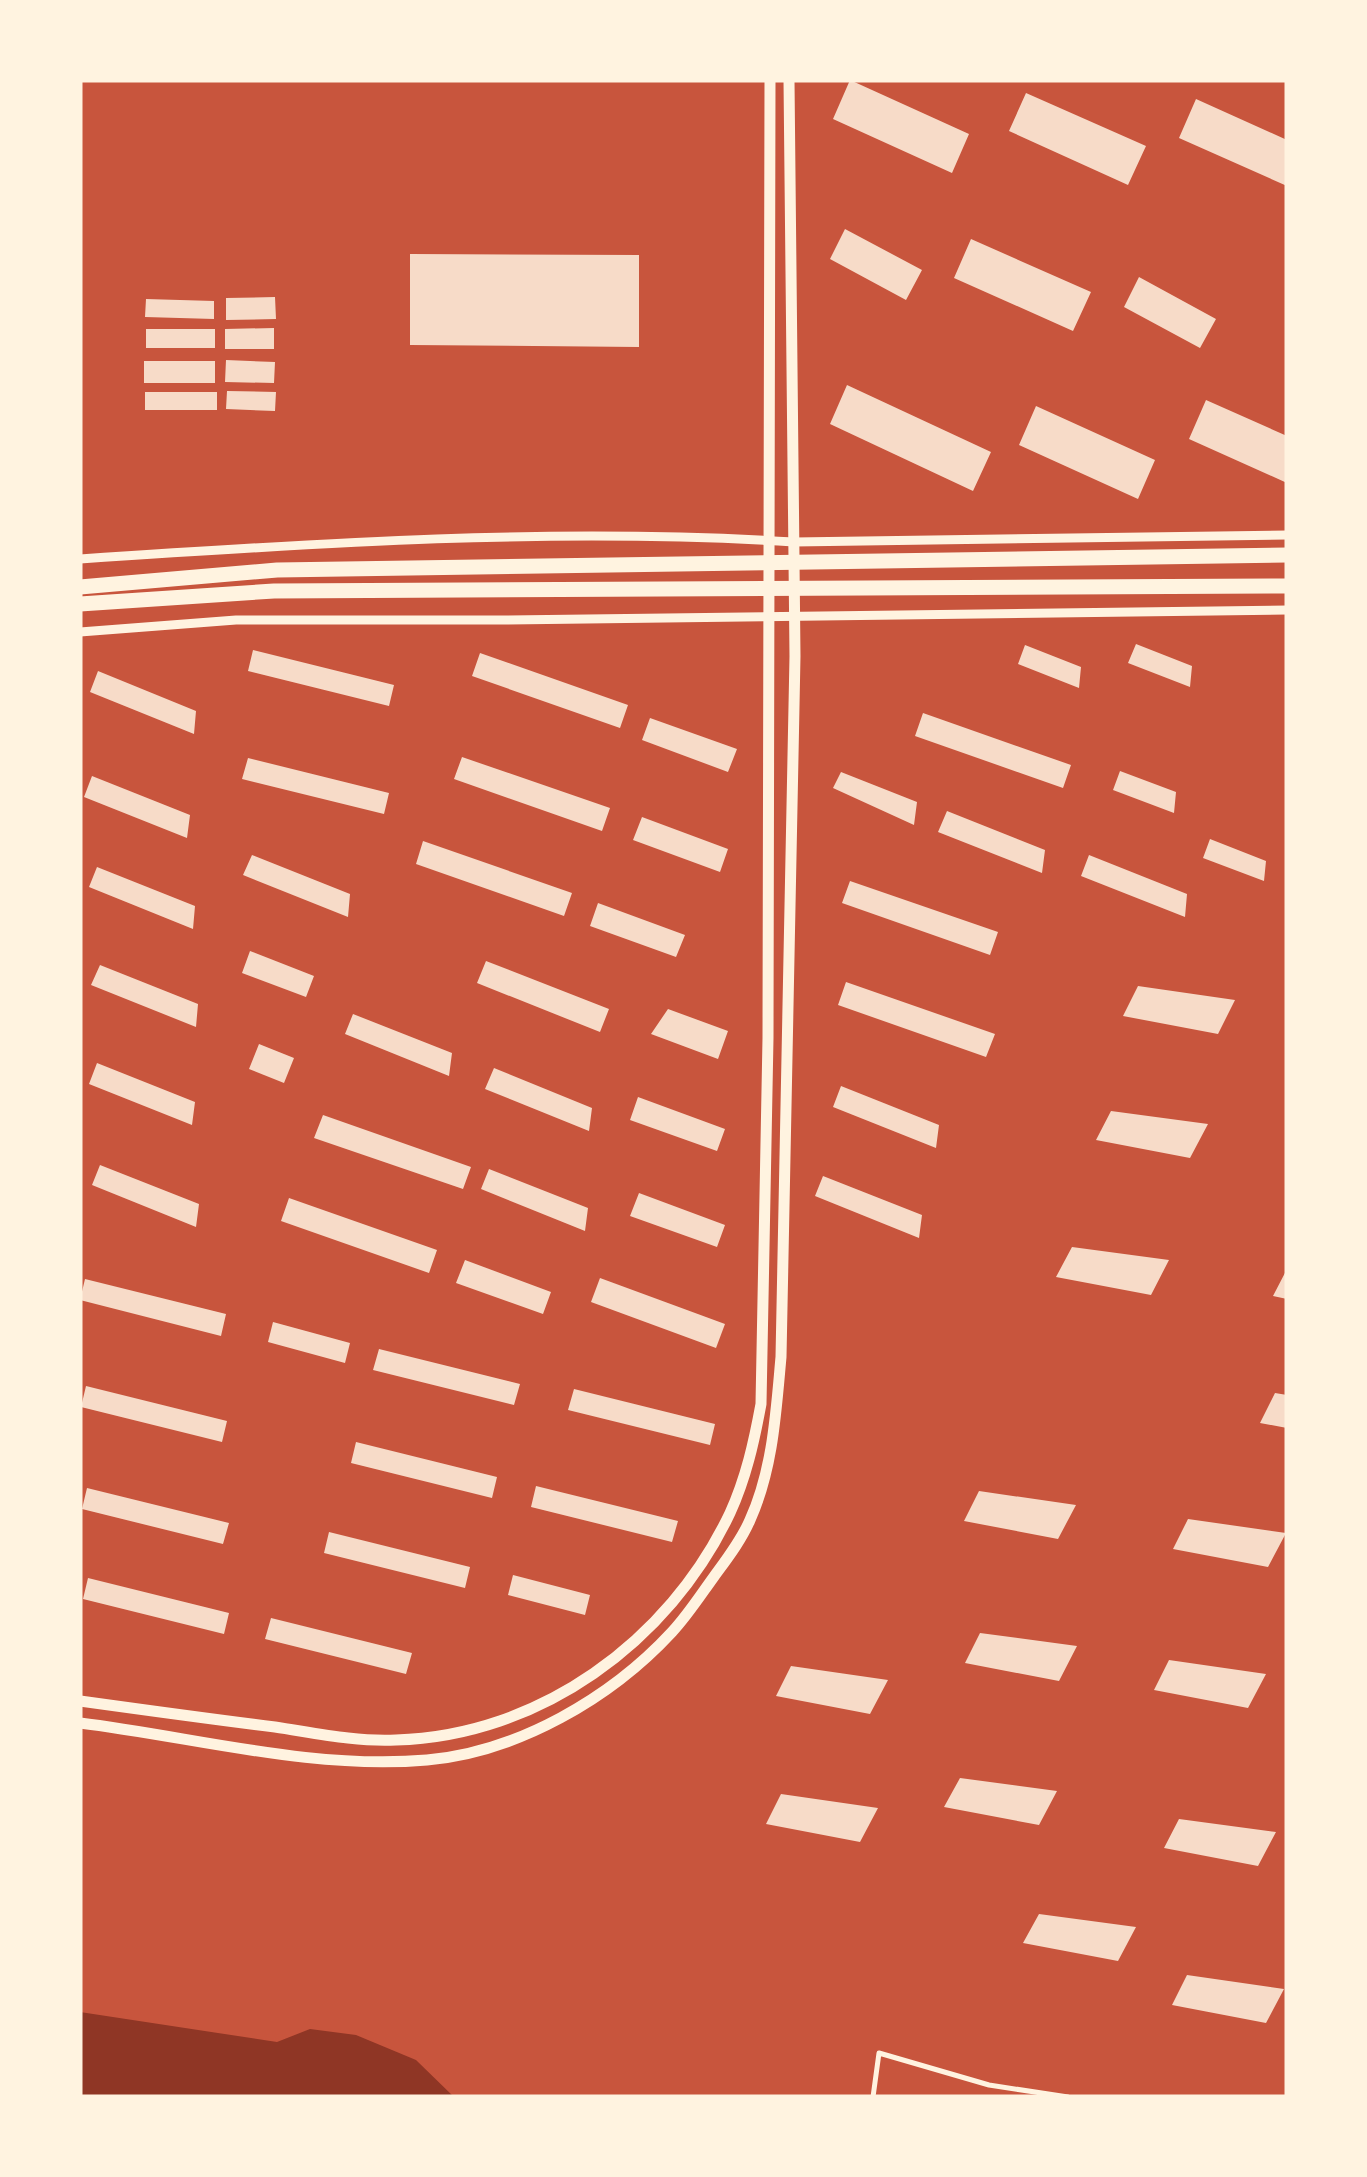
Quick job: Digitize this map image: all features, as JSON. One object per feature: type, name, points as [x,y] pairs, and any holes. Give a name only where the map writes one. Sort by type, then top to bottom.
[{"type":"main road","points":[[80,587],[278,570],[1287,555]]},
{"type":"main road","points":[[80,604],[274,591],[1287,586]]},
{"type":"street","points":[[80,1700],[345,1737],[394,1740],[454,1735],[540,1706],[578,1686],[653,1624],[708,1552],[730,1513],[750,1461],[761,1404],[768,1018],[770,80]]},
{"type":"street","points":[[80,1723],[222,1746],[357,1760],[430,1760],[491,1748],[547,1724],[592,1698],[639,1662],[672,1632],[727,1559],[750,1521],[770,1460],[781,1357],[795,615],[789,80]]},
{"type":"street","points":[[80,559],[499,536],[794,542],[1287,536]]},
{"type":"street","points":[[80,632],[236,620],[1287,610]]},
{"type":"lane","points":[[873,2097],[879,2053],[989,2085],[1068,2097]]},
{"type":"shaded area","points":[[80,2012],[277,2042],[310,2029],[356,2035],[416,2060],[454,2097],[80,2097]]},
{"type":"building","points":[[850,80],[969,134],[952,173],[833,119]]},
{"type":"building","points":[[1026,93],[1146,146],[1128,185],[1009,131]]},
{"type":"building","points":[[1196,99],[1287,140],[1287,186],[1179,138]]},
{"type":"building","points":[[845,229],[922,270],[906,300],[830,259]]},
{"type":"building","points":[[971,239],[1091,292],[1073,331],[954,278]]},
{"type":"building","points":[[410,254],[639,255],[639,347],[410,345]]},
{"type":"building","points":[[1139,277],[1216,319],[1200,348],[1124,307]]},
{"type":"building","points":[[275,297],[276,319],[226,320],[226,298]]},
{"type":"building","points":[[146,299],[214,301],[214,319],[145,317]]},
{"type":"building","points":[[274,328],[274,349],[225,349],[225,329]]},
{"type":"building","points":[[146,329],[215,329],[215,348],[146,348]]},
{"type":"building","points":[[226,360],[275,362],[274,383],[225,382]]},
{"type":"building","points":[[144,361],[215,361],[215,383],[144,383]]},
{"type":"building","points":[[847,385],[991,452],[973,491],[830,424]]},
{"type":"building","points":[[227,391],[276,392],[275,411],[226,409]]},
{"type":"building","points":[[145,392],[217,392],[217,410],[145,410]]},
{"type":"building","points":[[1206,400],[1287,436],[1287,483],[1189,439]]},
{"type":"building","points":[[1036,406],[1155,460],[1138,499],[1019,445]]},
{"type":"building","points":[[1136,644],[1192,666],[1190,687],[1128,663]]},
{"type":"building","points":[[1025,645],[1081,667],[1079,688],[1018,664]]},
{"type":"building","points":[[253,650],[394,685],[389,706],[248,671]]},
{"type":"building","points":[[480,653],[628,705],[620,728],[472,676]]},
{"type":"building","points":[[98,671],[196,711],[194,734],[90,692]]},
{"type":"building","points":[[923,713],[1071,765],[1063,788],[915,736]]},
{"type":"building","points":[[650,718],[737,749],[728,772],[642,740]]},
{"type":"building","points":[[462,757],[610,808],[602,831],[454,779]]},
{"type":"building","points":[[248,758],[389,793],[384,814],[242,779]]},
{"type":"building","points":[[1120,771],[1176,792],[1174,813],[1113,790]]},
{"type":"building","points":[[841,772],[917,802],[914,825],[833,788]]},
{"type":"building","points":[[92,776],[190,815],[187,838],[84,797]]},
{"type":"building","points":[[947,811],[1045,850],[1042,873],[938,832]]},
{"type":"building","points":[[642,817],[728,849],[720,872],[633,840]]},
{"type":"building","points":[[1210,839],[1266,861],[1264,881],[1203,858]]},
{"type":"building","points":[[423,841],[572,893],[564,916],[416,864]]},
{"type":"building","points":[[252,855],[350,894],[348,917],[243,875]]},
{"type":"building","points":[[1089,855],[1187,894],[1185,917],[1081,876]]},
{"type":"building","points":[[97,867],[195,906],[193,929],[89,887]]},
{"type":"building","points":[[850,881],[998,932],[990,955],[842,903]]},
{"type":"building","points":[[598,903],[685,935],[676,957],[590,926]]},
{"type":"building","points":[[250,951],[314,976],[306,997],[242,973]]},
{"type":"building","points":[[486,961],[609,1009],[600,1032],[477,983]]},
{"type":"building","points":[[100,965],[198,1004],[196,1027],[91,985]]},
{"type":"building","points":[[846,982],[995,1034],[986,1057],[838,1005]]},
{"type":"building","points":[[1138,986],[1235,1000],[1218,1034],[1123,1016]]},
{"type":"building","points":[[668,1009],[728,1031],[718,1059],[651,1034]]},
{"type":"building","points":[[353,1014],[452,1053],[449,1076],[345,1034]]},
{"type":"building","points":[[259,1044],[294,1058],[284,1083],[249,1069]]},
{"type":"building","points":[[97,1063],[195,1102],[192,1125],[89,1084]]},
{"type":"building","points":[[494,1068],[592,1108],[589,1131],[485,1089]]},
{"type":"building","points":[[841,1086],[939,1125],[936,1148],[833,1107]]},
{"type":"building","points":[[638,1097],[725,1129],[717,1151],[630,1120]]},
{"type":"building","points":[[1111,1111],[1208,1124],[1190,1158],[1096,1140]]},
{"type":"building","points":[[323,1115],[471,1167],[463,1189],[314,1138]]},
{"type":"building","points":[[100,1165],[199,1204],[196,1227],[92,1185]]},
{"type":"building","points":[[489,1169],[588,1208],[585,1231],[481,1189]]},
{"type":"building","points":[[823,1176],[922,1215],[919,1238],[815,1196]]},
{"type":"building","points":[[639,1193],[725,1225],[717,1247],[630,1216]]},
{"type":"building","points":[[289,1198],[437,1250],[429,1273],[281,1221]]},
{"type":"building","points":[[1072,1247],[1169,1260],[1151,1295],[1056,1277]]},
{"type":"building","points":[[465,1260],[551,1292],[543,1314],[456,1283]]},
{"type":"building","points":[[1287,1269],[1287,1299],[1273,1296]]},
{"type":"building","points":[[600,1278],[725,1324],[716,1348],[591,1302]]},
{"type":"building","points":[[85,1279],[226,1314],[221,1336],[80,1300]]},
{"type":"building","points":[[273,1322],[350,1343],[345,1363],[268,1342]]},
{"type":"building","points":[[379,1349],[520,1384],[514,1405],[373,1370]]},
{"type":"building","points":[[86,1386],[227,1421],[222,1442],[81,1407]]},
{"type":"building","points":[[574,1389],[715,1424],[710,1445],[568,1410]]},
{"type":"building","points":[[1275,1393],[1287,1395],[1287,1428],[1260,1423]]},
{"type":"building","points":[[356,1442],[497,1477],[492,1498],[351,1463]]},
{"type":"building","points":[[536,1486],[678,1521],[672,1542],[531,1507]]},
{"type":"building","points":[[87,1488],[229,1523],[223,1544],[82,1509]]},
{"type":"building","points":[[979,1491],[1076,1505],[1058,1539],[964,1521]]},
{"type":"building","points":[[1188,1519],[1286,1533],[1268,1567],[1173,1549]]},
{"type":"building","points":[[329,1532],[470,1567],[465,1588],[324,1553]]},
{"type":"building","points":[[513,1575],[590,1595],[585,1615],[508,1595]]},
{"type":"building","points":[[88,1578],[229,1613],[224,1634],[83,1599]]},
{"type":"building","points":[[271,1618],[412,1653],[406,1674],[265,1639]]},
{"type":"building","points":[[980,1633],[1077,1646],[1059,1681],[965,1663]]},
{"type":"building","points":[[1169,1660],[1266,1674],[1248,1708],[1154,1690]]},
{"type":"building","points":[[791,1666],[888,1680],[870,1714],[776,1696]]},
{"type":"building","points":[[960,1778],[1057,1791],[1039,1825],[944,1807]]},
{"type":"building","points":[[781,1794],[878,1808],[860,1842],[766,1824]]},
{"type":"building","points":[[1179,1819],[1276,1832],[1258,1866],[1164,1848]]},
{"type":"building","points":[[1039,1914],[1136,1927],[1118,1961],[1023,1943]]},
{"type":"building","points":[[1187,1975],[1284,1989],[1266,2023],[1172,2005]]}]
